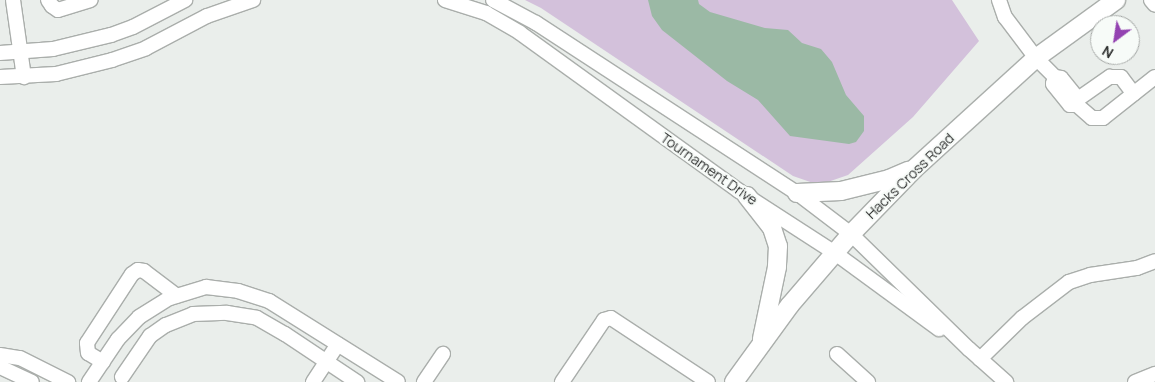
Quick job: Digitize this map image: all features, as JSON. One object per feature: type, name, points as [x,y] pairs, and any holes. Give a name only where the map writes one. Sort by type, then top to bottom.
[{"type":"main road","name":"Hacks Cross Road","points":[[734,382],[790,305],[851,234],[914,169],[1036,58],[1116,0]]},
{"type":"main road","points":[[797,193],[841,191],[867,186],[914,169]]},
{"type":"main road","points":[[747,196],[772,228],[778,246],[777,267],[761,345]]},
{"type":"street","points":[[13,0],[24,77]]},
{"type":"street","points":[[48,0],[58,10],[90,0]]},
{"type":"street","points":[[0,54],[77,45],[133,27],[185,0]]},
{"type":"street","points":[[0,77],[56,74],[112,60],[146,48],[227,4],[253,0]]},
{"type":"street","name":"Tournament Drive","points":[[444,0],[486,12],[520,33],[747,196],[835,253],[913,312],[969,349]]},
{"type":"street","name":"Tournament Drive","points":[[493,0],[536,23],[797,193],[851,234],[969,349],[1006,382]]},
{"type":"street","points":[[999,0],[1005,16],[1036,58],[1055,77],[1061,78],[1092,118],[1103,118],[1155,77]]},
{"type":"street","points":[[1151,0],[1155,5]]},
{"type":"street","points":[[1078,102],[1110,77],[1121,77],[1134,94]]},
{"type":"street","points":[[980,359],[1022,318],[1069,282],[1090,275],[1137,268],[1155,261]]},
{"type":"street","points":[[176,296],[144,271],[138,270],[132,274],[86,343],[88,352],[126,380],[150,336],[166,324],[194,314],[227,313],[258,318],[357,382]]},
{"type":"street","points":[[89,382],[118,340],[139,317],[176,296],[206,287],[238,291],[265,299],[398,382]]},
{"type":"street","points":[[258,318],[265,299]]},
{"type":"street","points":[[562,382],[604,320],[611,318],[708,382]]},
{"type":"street","points":[[313,382],[338,344]]},
{"type":"street","points":[[424,382],[443,354]]},
{"type":"street","points":[[836,354],[868,382]]},
{"type":"street","points":[[0,356],[20,358],[68,382]]},
{"type":"street","points":[[0,368],[32,382]]},
{"type":"street","points":[[1136,382],[1155,374]]},
{"type":"shaded area","points":[[525,0],[952,0],[979,41],[913,117],[848,175],[819,185],[793,176],[541,8]]},
{"type":"shaded area","points":[[648,0],[698,0],[699,4],[710,12],[765,28],[788,30],[802,43],[821,49],[832,62],[846,95],[864,116],[864,131],[856,142],[849,144],[790,136],[758,100],[727,81],[662,30],[652,16]]}]
